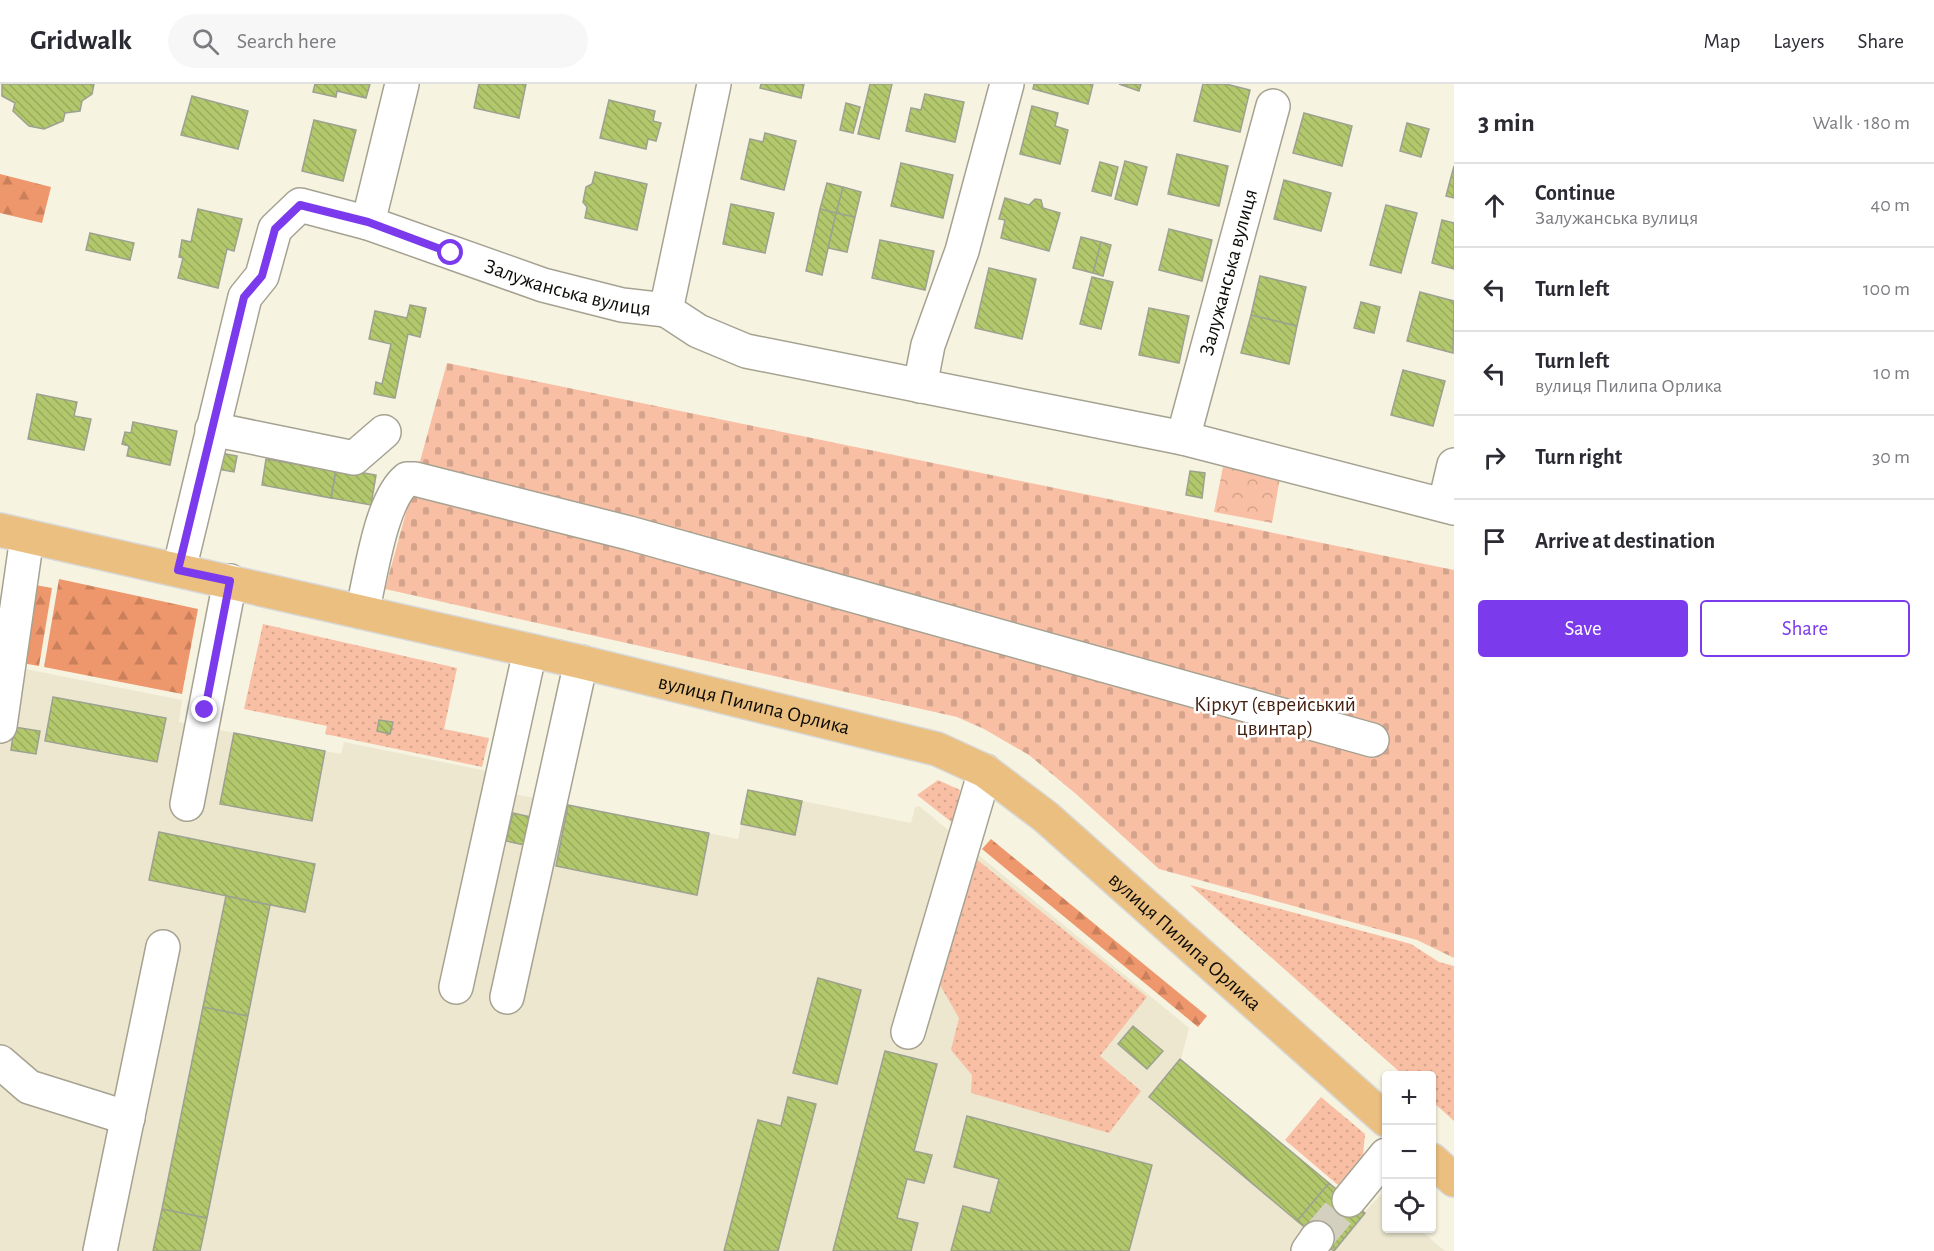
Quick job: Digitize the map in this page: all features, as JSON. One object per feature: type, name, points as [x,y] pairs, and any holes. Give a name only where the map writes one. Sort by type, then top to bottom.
[{"type":"main road","name":"вулиця Пилипа Орлика","points":[[14,534],[581,662],[926,746],[985,771],[1046,817],[1382,1116]]},
{"type":"main road","points":[[1436,1164],[1454,1180]]},
{"type":"street","points":[[368,222],[402,84]]},
{"type":"street","name":"Залужанська вулиця","points":[[666,310],[714,84]]},
{"type":"street","points":[[920,387],[928,345],[962,251],[1007,84]]},
{"type":"street","name":"Залужанська вулиця","points":[[1183,438],[1273,106]]},
{"type":"street","name":"Залужанська вулиця","points":[[212,429],[244,297],[262,276],[275,229],[300,205],[368,222],[543,285],[622,305],[666,310],[698,331],[747,351],[1183,438],[1449,506],[1454,465]]},
{"type":"street","points":[[178,570],[212,429],[354,458],[384,432]]},
{"type":"street","points":[[362,612],[388,504],[397,487],[407,479],[415,479],[629,533],[1372,740]]},
{"type":"street","points":[[0,726],[14,534]]},
{"type":"street","points":[[187,804],[230,581]]},
{"type":"street","points":[[456,987],[530,651]]},
{"type":"street","points":[[507,997],[581,662]]},
{"type":"street","points":[[908,1032],[985,771]]},
{"type":"street","points":[[100,1251],[163,947]]},
{"type":"street","points":[[0,1062],[29,1087],[128,1118]]},
{"type":"street","points":[[1349,1200],[1382,1160]]},
{"type":"shaded area","points":[[0,664],[182,700],[179,722],[341,754],[344,742],[487,771],[484,788],[738,839],[748,790],[911,823],[915,807],[919,806],[1189,1028],[1181,1059],[1364,1213],[1381,1194],[1382,1233],[1424,1233],[1445,1251],[0,1251]]},
{"type":"green space","points":[[0,174],[51,187],[42,223],[0,213]]},
{"type":"green space","name":"Кіркут (єврейський цвинтар)","points":[[447,363],[1454,570],[1454,958],[1417,940],[1159,869],[1029,755],[984,729],[957,717],[385,589]]},
{"type":"green space","points":[[1223,467],[1280,478],[1272,523],[1214,512]]},
{"type":"green space","points":[[59,579],[198,609],[182,694],[44,667]]},
{"type":"green space","points":[[35,585],[52,588],[39,666],[22,663]]},
{"type":"green space","points":[[263,624],[457,668],[444,729],[489,738],[482,767],[325,734],[327,726],[244,709]]},
{"type":"green space","points":[[938,780],[960,790],[954,824],[917,795]]},
{"type":"green space","points":[[991,839],[1207,1016],[1198,1027],[982,849]]},
{"type":"green space","points":[[975,858],[1147,997],[1100,1056],[1141,1091],[1109,1133],[971,1093],[972,1075],[951,1050],[959,1018],[940,985]]},
{"type":"green space","points":[[1190,885],[1411,944],[1439,962],[1454,966],[1454,1121],[1436,1105],[1436,1071],[1399,1071]]},
{"type":"green space","points":[[1321,1097],[1365,1134],[1363,1155],[1338,1185],[1285,1140]]},
{"type":"building","points":[[2,84],[94,84],[92,94],[82,101],[80,111],[65,113],[63,121],[44,129],[29,126],[13,111],[15,103],[2,96]]},
{"type":"building","points":[[315,84],[370,84],[366,98],[337,91],[336,97],[313,92]]},
{"type":"building","points":[[479,84],[526,84],[519,118],[474,108]]},
{"type":"building","points":[[761,84],[804,84],[801,98],[760,88]]},
{"type":"building","points":[[870,84],[892,84],[879,139],[858,134]]},
{"type":"building","points":[[1034,84],[1093,84],[1088,104],[1033,89]]},
{"type":"building","points":[[1119,84],[1141,84],[1139,91]]},
{"type":"building","points":[[1203,84],[1226,84],[1250,90],[1240,132],[1194,121]]},
{"type":"building","points":[[925,94],[964,102],[955,142],[906,131],[911,108],[921,110]]},
{"type":"building","points":[[192,96],[248,111],[238,149],[181,135]]},
{"type":"building","points":[[609,100],[655,111],[653,121],[661,123],[656,141],[648,139],[646,149],[600,138]]},
{"type":"building","points":[[846,103],[860,107],[853,133],[840,130]]},
{"type":"building","points":[[1032,106],[1058,113],[1055,126],[1068,130],[1060,164],[1020,154]]},
{"type":"building","points":[[1304,113],[1352,126],[1342,166],[1293,153]]},
{"type":"building","points":[[314,120],[356,130],[343,181],[302,171]]},
{"type":"building","points":[[1407,123],[1429,129],[1421,157],[1400,151]]},
{"type":"building","points":[[765,133],[796,141],[784,190],[741,179],[750,139],[763,142]]},
{"type":"building","points":[[1177,154],[1228,166],[1219,206],[1168,194]]},
{"type":"building","points":[[1125,161],[1147,167],[1137,205],[1115,199]]},
{"type":"building","points":[[1100,162],[1118,167],[1111,196],[1092,191]]},
{"type":"building","points":[[901,163],[953,175],[943,218],[891,206]]},
{"type":"building","points":[[1454,166],[1454,198],[1446,196]]},
{"type":"building","points":[[595,172],[647,184],[637,230],[585,218],[587,207],[583,202],[586,187],[592,184]]},
{"type":"building","points":[[1284,180],[1331,193],[1321,231],[1274,219]]},
{"type":"building","points":[[827,183],[843,187],[836,213],[820,209]]},
{"type":"building","points":[[843,187],[861,192],[855,217],[836,213]]},
{"type":"building","points":[[1005,198],[1029,205],[1035,199],[1041,200],[1043,208],[1060,213],[1049,251],[1001,238],[1005,220],[999,219]]},
{"type":"building","points":[[731,204],[774,213],[765,253],[723,244]]},
{"type":"building","points":[[1386,205],[1417,213],[1401,273],[1370,265]]},
{"type":"building","points":[[198,209],[242,219],[234,251],[227,249],[218,288],[178,278],[183,258],[179,257],[182,240],[191,242]]},
{"type":"building","points":[[820,209],[836,213],[822,275],[806,271]]},
{"type":"building","points":[[836,213],[855,217],[847,252],[828,248]]},
{"type":"building","points":[[1442,220],[1454,223],[1454,269],[1432,263]]},
{"type":"building","points":[[1169,229],[1212,240],[1202,281],[1159,270]]},
{"type":"building","points":[[90,233],[134,243],[130,260],[86,250]]},
{"type":"building","points":[[1081,237],[1101,242],[1093,273],[1073,268]]},
{"type":"building","points":[[880,240],[934,251],[925,290],[872,278]]},
{"type":"building","points":[[1101,242],[1111,245],[1103,276],[1093,273]]},
{"type":"building","points":[[989,268],[1036,279],[1022,339],[975,328]]},
{"type":"building","points":[[1260,276],[1306,287],[1297,326],[1251,315]]},
{"type":"building","points":[[1092,277],[1113,282],[1101,329],[1080,324]]},
{"type":"building","points":[[1420,292],[1454,301],[1453,353],[1407,341]]},
{"type":"building","points":[[1361,302],[1380,307],[1374,333],[1354,328]]},
{"type":"building","points":[[410,305],[426,308],[420,337],[408,334],[395,398],[374,394],[376,382],[382,384],[391,344],[369,339],[375,311],[407,318]]},
{"type":"building","points":[[1149,308],[1189,316],[1179,363],[1139,355]]},
{"type":"building","points":[[1251,315],[1297,326],[1289,364],[1241,353]]},
{"type":"building","points":[[1403,370],[1445,381],[1433,426],[1391,415]]},
{"type":"building","points":[[37,394],[77,402],[74,416],[91,419],[84,450],[28,439]]},
{"type":"building","points":[[133,422],[177,431],[170,465],[127,456],[129,446],[122,444],[125,432],[131,433]]},
{"type":"building","points":[[221,453],[237,456],[234,472],[217,469]]},
{"type":"building","points":[[266,459],[336,471],[331,498],[262,485]]},
{"type":"building","points":[[336,468],[376,475],[371,505],[331,498]]},
{"type":"building","points":[[1190,471],[1205,473],[1202,498],[1186,495]]},
{"type":"building","points":[[53,697],[166,718],[157,762],[45,741]]},
{"type":"building","points":[[379,720],[393,722],[390,734],[377,731]]},
{"type":"building","points":[[14,727],[40,731],[36,754],[11,750]]},
{"type":"building","points":[[234,733],[325,751],[312,821],[220,804]]},
{"type":"building","points":[[748,790],[802,801],[795,835],[741,824]]},
{"type":"building","points":[[568,805],[709,833],[697,895],[556,866]]},
{"type":"building","points":[[513,813],[531,817],[525,845],[506,841]]},
{"type":"building","points":[[159,832],[315,864],[305,912],[149,880]]},
{"type":"building","points":[[226,896],[270,905],[248,1016],[203,1007]]},
{"type":"building","points":[[818,978],[861,990],[837,1084],[793,1073]]},
{"type":"building","points":[[203,1007],[248,1016],[207,1218],[162,1209]]},
{"type":"building","points":[[1133,1026],[1163,1051],[1147,1069],[1118,1044]]},
{"type":"building","points":[[885,1051],[937,1064],[914,1151],[932,1155],[924,1183],[907,1179],[897,1218],[918,1223],[911,1251],[833,1251]]},
{"type":"building","points":[[1180,1059],[1329,1183],[1297,1221],[1149,1097]]},
{"type":"building","points":[[788,1097],[816,1104],[778,1251],[724,1251],[758,1120],[781,1126]]},
{"type":"building","points":[[967,1116],[1152,1165],[1129,1251],[951,1251],[963,1206],[990,1213],[999,1179],[954,1167]]},
{"type":"building","points":[[1329,1183],[1365,1213],[1334,1251],[1297,1221]]},
{"type":"building","points":[[162,1209],[207,1218],[200,1251],[153,1251]]},
{"type":"tunnel","points":[[1317,1238],[1349,1200]]},
{"type":"route","points":[[205,710],[230,581],[178,570],[244,297],[262,276],[275,229],[300,205],[368,222],[451,253]]}]
